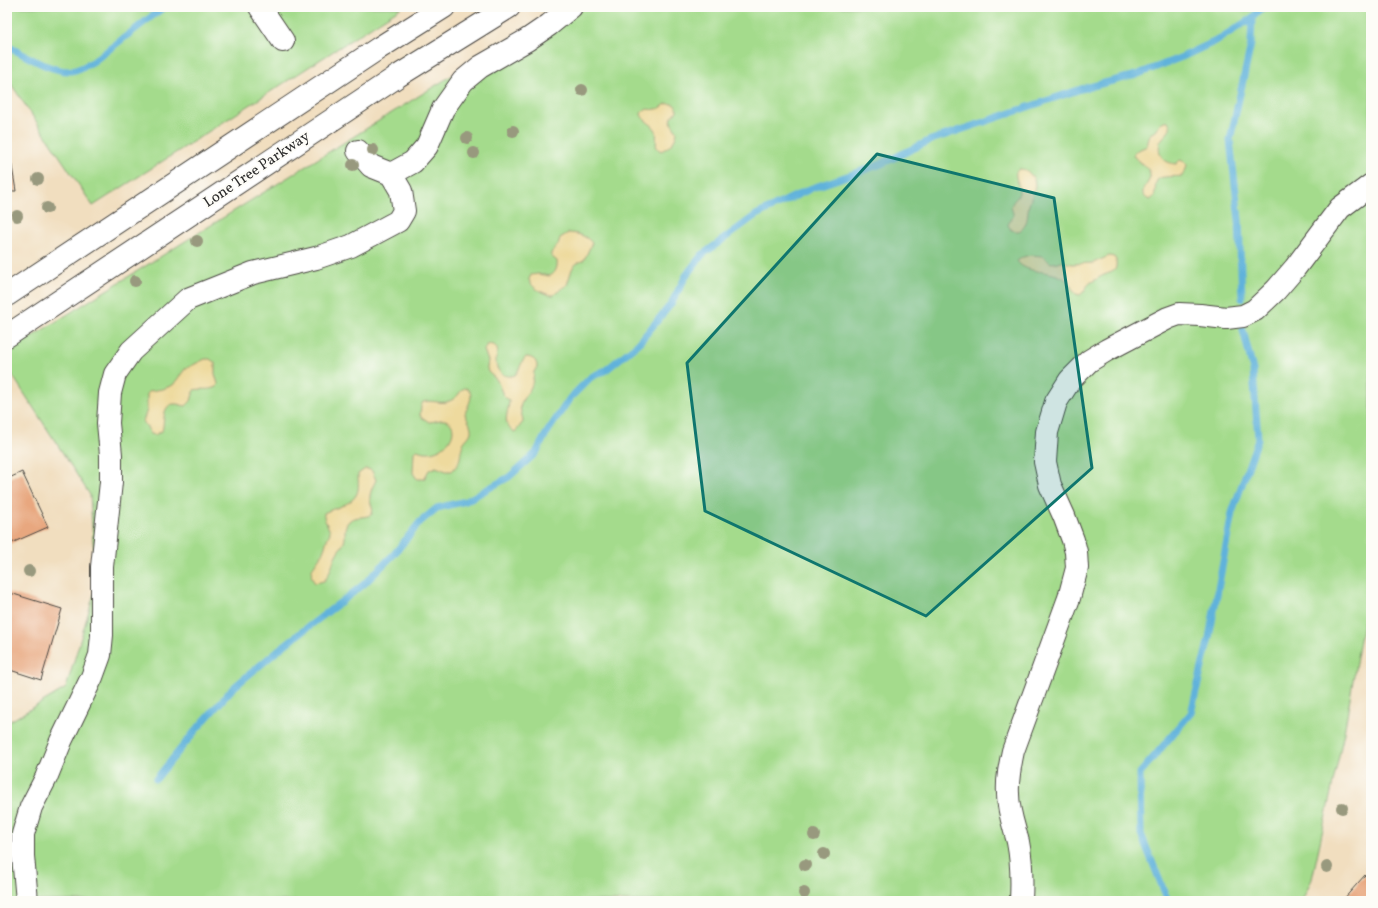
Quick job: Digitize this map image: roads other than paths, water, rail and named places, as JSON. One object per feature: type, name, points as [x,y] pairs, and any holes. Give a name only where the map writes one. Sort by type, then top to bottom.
[{"type":"street","points":[[260,7],[283,41]]},
{"type":"street","points":[[7,294],[372,52],[444,7]]},
{"type":"street","name":"Lone Tree Parkway","points":[[7,336],[398,76],[509,7]]},
{"type":"street","points":[[27,901],[23,856],[23,834],[31,807],[46,778],[92,677],[100,655],[102,635],[102,567],[111,482],[111,455],[108,423],[110,393],[115,374],[131,351],[188,299],[253,273],[316,258],[351,246],[398,221],[404,211],[400,177],[427,146],[443,109],[463,81],[480,67],[527,40],[549,25],[570,7]]},
{"type":"street","points":[[358,151],[371,166],[400,177]]},
{"type":"street","points":[[1020,901],[1021,866],[1018,842],[1010,814],[1008,775],[1013,751],[1066,605],[1077,568],[1076,552],[1073,540],[1050,485],[1045,462],[1048,432],[1056,402],[1070,380],[1089,361],[1106,350],[1168,318],[1179,314],[1186,314],[1226,318],[1242,316],[1255,310],[1276,290],[1295,268],[1340,208],[1371,185]]},
{"type":"waterway","points":[[7,46],[47,66],[63,71],[71,71],[94,61],[164,7]]},
{"type":"waterway","points":[[156,779],[233,688],[282,647],[363,585],[394,554],[420,522],[437,508],[466,501],[509,477],[536,453],[546,434],[570,398],[591,377],[606,370],[638,344],[671,304],[687,274],[702,255],[756,215],[812,188],[879,165],[931,140],[1081,89],[1136,75],[1182,57],[1216,41],[1252,18],[1263,7]]},
{"type":"waterway","points":[[1242,298],[1239,220],[1230,140],[1251,44],[1252,18]]},
{"type":"waterway","points":[[1168,901],[1141,834],[1140,773],[1191,713],[1209,638],[1232,513],[1258,439],[1253,370],[1243,330]]}]
